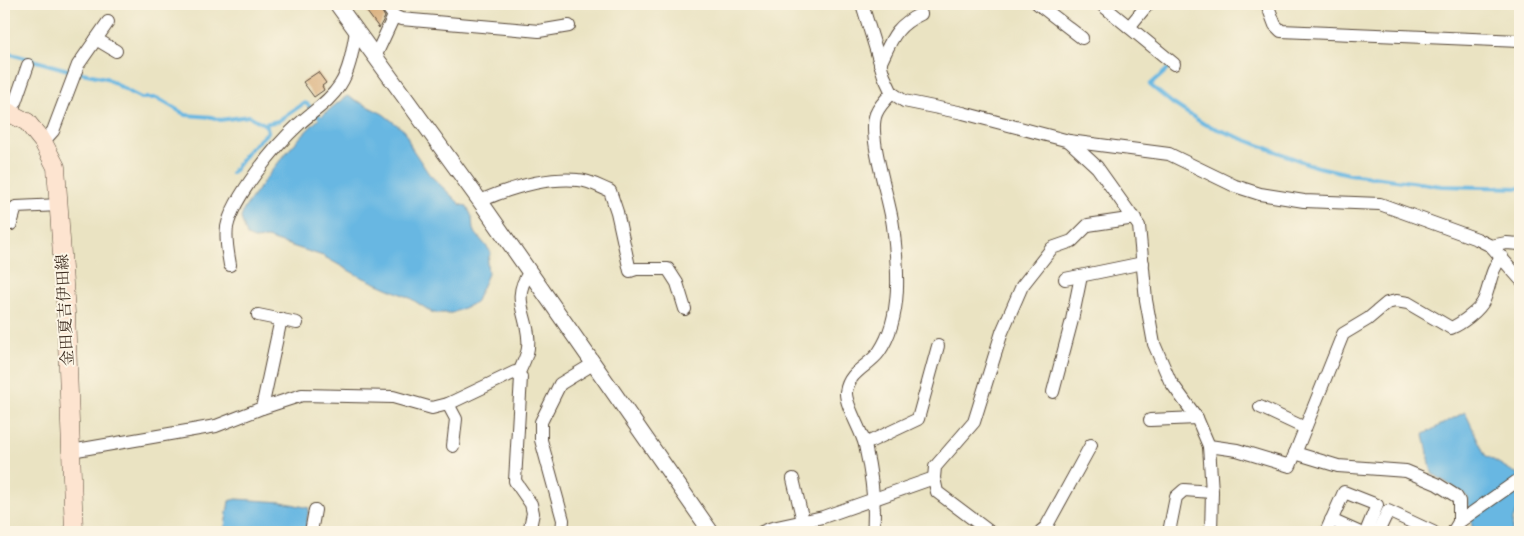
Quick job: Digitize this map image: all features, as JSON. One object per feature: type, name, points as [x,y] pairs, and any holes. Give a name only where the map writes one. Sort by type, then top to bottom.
[{"type":"main road","name":"金田夏吉伊田線","points":[[8,112],[27,122],[43,142],[56,167],[60,205],[74,532]]},
{"type":"street","points":[[337,4],[480,200],[711,532]]},
{"type":"street","points":[[385,4],[394,16],[401,19],[539,31],[569,26]]},
{"type":"street","points":[[862,4],[880,64],[892,93],[904,101],[963,113],[1069,141],[1169,154],[1234,186],[1260,194],[1304,201],[1380,204],[1492,246],[1520,279]]},
{"type":"street","points":[[1038,4],[1082,38]]},
{"type":"street","points":[[1101,4],[1116,8],[1129,27],[1174,64]]},
{"type":"street","points":[[1129,27],[1148,4]]},
{"type":"street","points":[[1267,4],[1275,25],[1282,31],[1520,41]]},
{"type":"street","points":[[880,64],[896,30],[905,21],[921,14]]},
{"type":"street","points":[[375,57],[394,16]]},
{"type":"street","points":[[43,142],[53,131],[78,65],[108,22]]},
{"type":"street","points":[[230,265],[226,241],[228,226],[234,209],[264,164],[293,129],[315,111],[341,84],[356,31]]},
{"type":"street","points":[[96,39],[116,51]]},
{"type":"street","points":[[8,112],[28,65]]},
{"type":"street","points":[[873,532],[873,500],[865,444],[846,394],[850,380],[860,367],[878,353],[887,337],[896,311],[893,226],[874,131],[876,115],[892,93]]},
{"type":"street","points":[[1069,141],[1097,167],[1139,226],[1146,300],[1154,344],[1170,381],[1197,418],[1209,446],[1212,492],[1211,532]]},
{"type":"street","points":[[480,200],[508,189],[554,180],[579,180],[610,191],[617,212],[630,271],[636,269],[668,269],[677,283],[685,309]]},
{"type":"street","points":[[11,224],[16,207],[60,205]]},
{"type":"street","points":[[990,532],[937,492],[934,478],[935,467],[974,422],[1002,332],[1022,286],[1052,248],[1072,241],[1088,225],[1135,218]]},
{"type":"street","points":[[1492,246],[1506,243],[1520,244]]},
{"type":"street","points":[[1504,259],[1520,264]]},
{"type":"street","points":[[1209,446],[1237,450],[1290,466],[1343,334],[1368,319],[1387,303],[1396,301],[1408,303],[1450,328],[1458,325],[1483,302],[1493,267],[1504,259]]},
{"type":"street","points":[[1066,279],[1142,263]]},
{"type":"street","points":[[518,375],[528,348],[520,284],[530,272]]},
{"type":"street","points":[[1053,392],[1072,320],[1080,276]]},
{"type":"street","points":[[258,315],[297,323]]},
{"type":"street","points":[[262,408],[280,319]]},
{"type":"street","points":[[865,444],[918,419],[938,346]]},
{"type":"street","points":[[562,532],[563,520],[541,440],[541,422],[560,384],[594,364]]},
{"type":"street","points":[[71,451],[216,426],[262,408],[302,396],[393,398],[432,408],[448,404],[515,372],[521,377],[515,481],[531,504],[533,513],[529,532]]},
{"type":"street","points":[[448,404],[456,419],[453,446]]},
{"type":"street","points":[[1260,407],[1305,428]]},
{"type":"street","points":[[1150,420],[1197,418]]},
{"type":"street","points":[[1040,532],[1046,527],[1091,445]]},
{"type":"street","points":[[1295,452],[1338,466],[1406,471],[1437,484],[1456,496],[1459,501],[1459,524]]},
{"type":"street","points":[[762,532],[873,500],[934,478]]},
{"type":"street","points":[[793,479],[803,521]]},
{"type":"street","points":[[1459,524],[1520,479]]},
{"type":"street","points":[[1169,532],[1176,497],[1184,490],[1212,492]]},
{"type":"street","points":[[1358,532],[1329,526],[1344,492],[1377,505],[1366,532]]},
{"type":"street","points":[[311,532],[315,510]]},
{"type":"street","points":[[1378,532],[1388,511],[1433,532]]},
{"type":"water","points":[[347,96],[383,114],[405,131],[411,147],[429,174],[461,205],[467,206],[472,217],[473,230],[491,252],[487,262],[488,274],[475,303],[452,313],[433,313],[410,298],[357,275],[323,256],[267,238],[254,239],[247,236],[241,218],[244,209],[255,193],[303,134]]},
{"type":"water","points":[[1465,412],[1485,455],[1520,476],[1520,505],[1513,519],[1512,532],[1473,532],[1467,496],[1432,473],[1424,434]]},
{"type":"water","points":[[236,499],[282,502],[309,508],[305,532],[224,532],[229,501]]},
{"type":"building","points":[[370,4],[377,4],[385,17],[379,28],[364,8]]},
{"type":"building","points":[[318,72],[326,83],[322,86],[324,90],[314,97],[303,82]]},
{"type":"waterway","points":[[4,52],[68,70],[106,78],[141,98],[157,98],[186,115],[212,117],[220,120],[249,116],[264,124],[278,121],[304,103],[320,117]]},
{"type":"waterway","points":[[1168,69],[1150,85],[1172,103],[1204,124],[1314,166],[1349,174],[1442,186],[1520,188]]},
{"type":"waterway","points":[[232,173],[249,150],[268,132],[264,124]]}]
